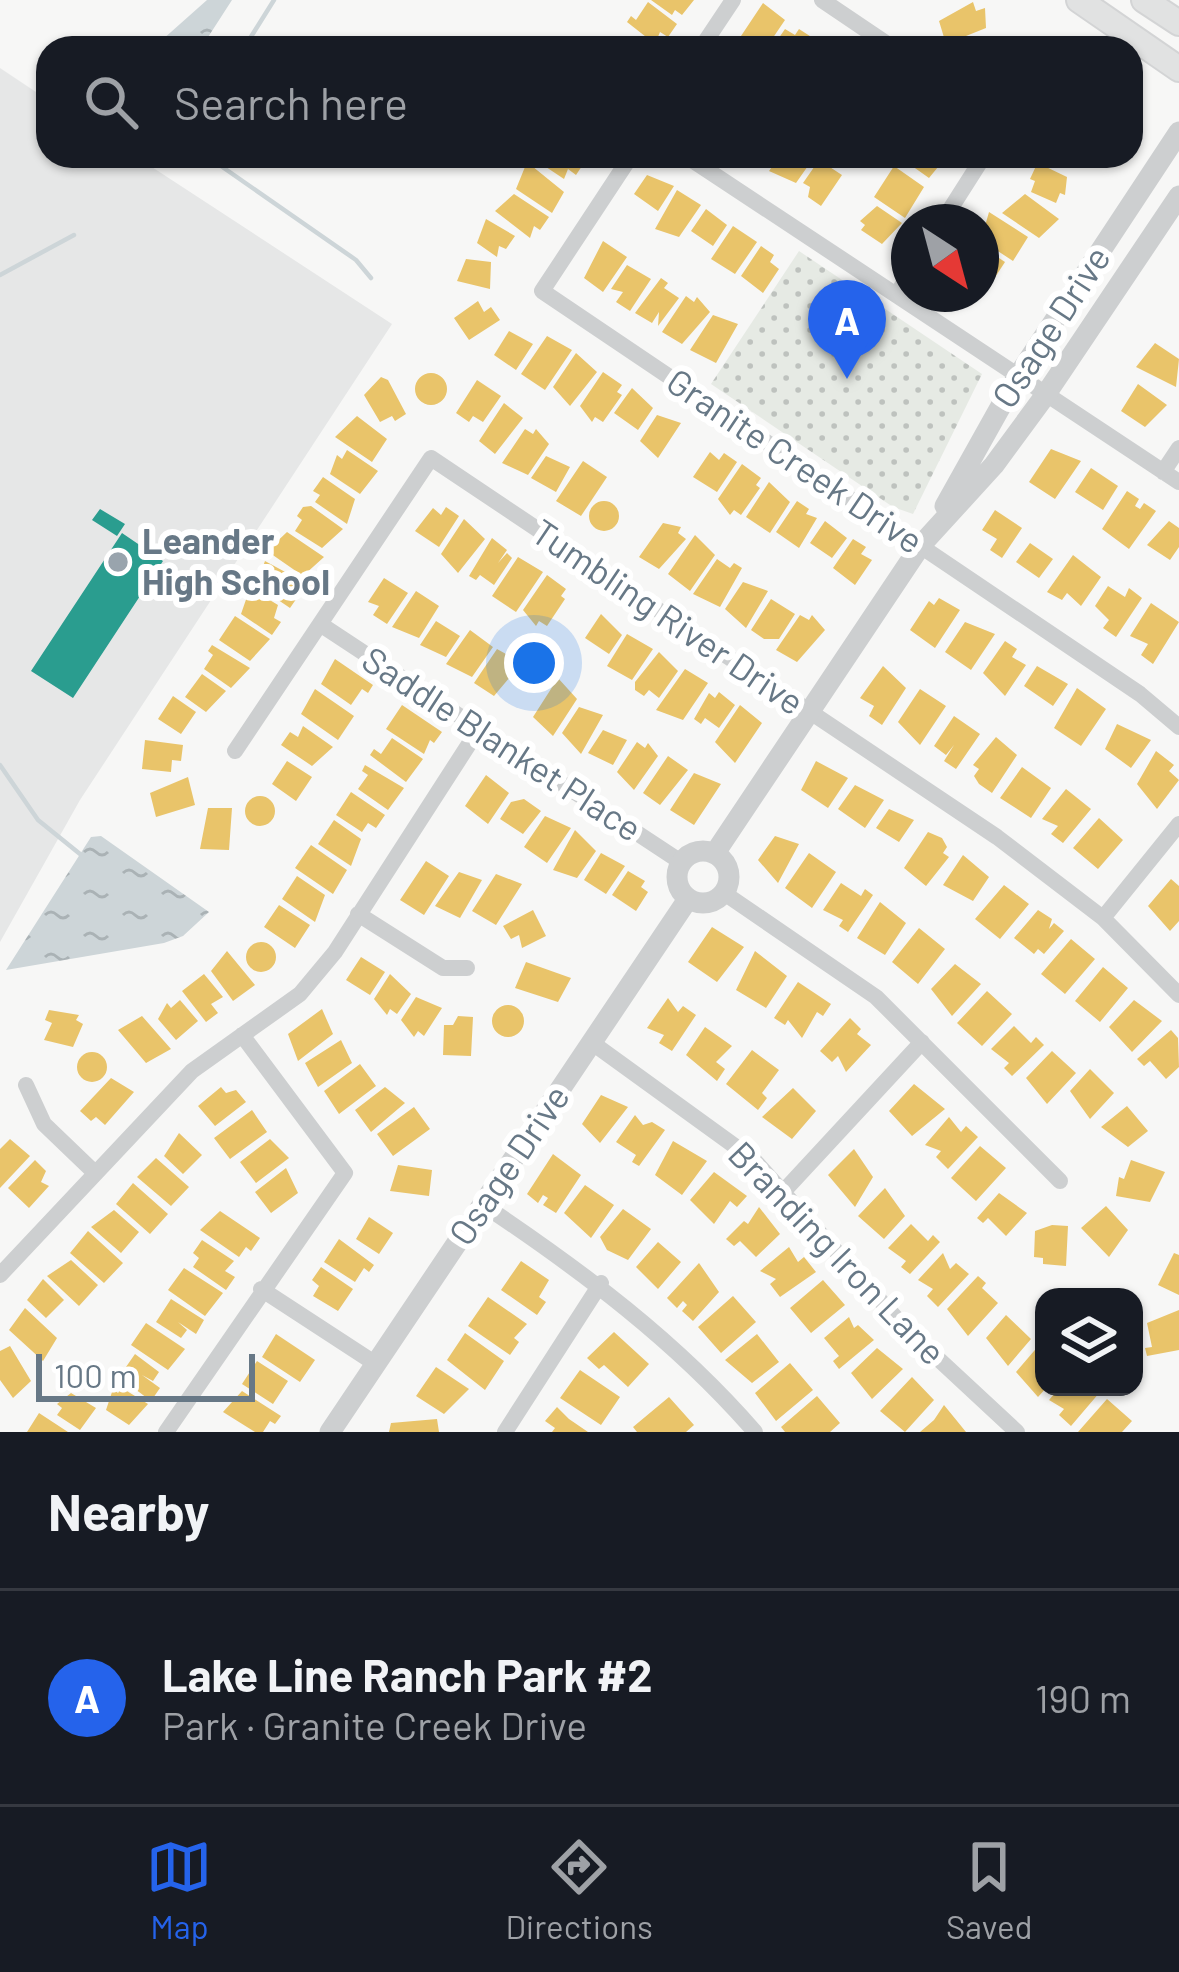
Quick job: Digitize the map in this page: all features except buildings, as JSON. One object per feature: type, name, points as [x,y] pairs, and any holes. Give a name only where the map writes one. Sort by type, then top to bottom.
[{"type":"main road","points":[[1078,0],[1131,36]]},
{"type":"main road","points":[[1144,0],[1179,23]]},
{"type":"main road","points":[[1143,44],[1179,69]]},
{"type":"street","points":[[709,36],[733,0]]},
{"type":"street","points":[[822,0],[875,36]]},
{"type":"street","name":"Osage Drive","points":[[715,854],[928,537],[1016,379],[1179,132]]},
{"type":"street","name":"Granite Creek Drive","points":[[623,168],[542,291],[928,537],[1179,727]]},
{"type":"street","points":[[704,168],[891,289]]},
{"type":"street","points":[[953,204],[976,168]]},
{"type":"street","name":"Osage Drive","points":[[928,537],[994,465],[1044,398],[1179,196]]},
{"type":"street","points":[[923,312],[1044,398],[1171,477],[1179,448]]},
{"type":"street","name":"Tumbling River Drive","points":[[236,751],[431,458],[997,837],[1102,918],[1179,995]]},
{"type":"street","name":"Saddle Blanket Place","points":[[323,626],[681,862]]},
{"type":"street","points":[[0,1275],[192,1071],[300,994],[480,727]]},
{"type":"street","points":[[1102,918],[1179,824]]},
{"type":"street","points":[[700,850],[715,854],[729,871],[724,893],[707,903],[688,899],[677,882],[681,862],[700,850]]},
{"type":"street","points":[[724,893],[876,997],[1060,1181]]},
{"type":"street","name":"Osage Drive","points":[[330,1432],[688,899]]},
{"type":"street","points":[[358,914],[443,968],[467,968]]},
{"type":"street","points":[[166,1432],[345,1174],[242,1036]]},
{"type":"street","name":"Branding Iron Lane","points":[[591,1042],[754,1160],[905,1328],[1017,1432]]},
{"type":"street","points":[[783,1192],[922,1042]]},
{"type":"street","points":[[26,1085],[44,1124],[94,1172]]},
{"type":"street","points":[[482,1204],[601,1283],[721,1393],[755,1432]]},
{"type":"street","points":[[505,1432],[601,1283]]},
{"type":"street","points":[[261,1289],[376,1364]]},
{"type":"shaded area","name":"Leander High School","points":[[0,68],[36,92],[36,168],[153,168],[392,324],[80,800],[0,942]]},
{"type":"shaded area","points":[[799,251],[982,374],[913,514],[893,507],[711,384]]},
{"type":"water","points":[[207,0],[232,0],[209,36],[166,36]]},
{"type":"water","points":[[101,836],[209,912],[183,936],[164,943],[6,970],[91,837]]},
{"type":"waterway","points":[[252,36],[274,0]]},
{"type":"waterway","points":[[224,168],[356,260],[371,278]]},
{"type":"waterway","points":[[0,275],[74,235]]},
{"type":"waterway","points":[[0,765],[38,820],[80,854]]},
{"type":"place","name":"Lake Line Ranch Park #2","points":[[847,379]]},
{"type":"place","name":"Leander High School","points":[[118,562]]}]
